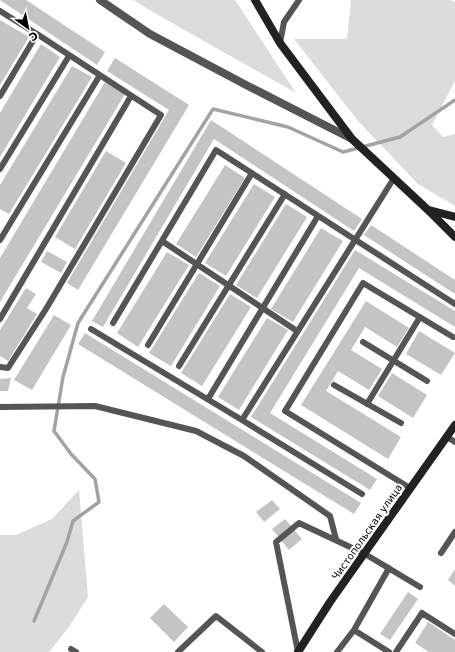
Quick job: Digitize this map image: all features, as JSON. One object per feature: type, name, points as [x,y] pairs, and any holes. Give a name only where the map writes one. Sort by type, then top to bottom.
[{"type":"main road","points":[[255,0],[280,43],[352,139],[455,237]]},
{"type":"main road","points":[[428,210],[455,217]]},
{"type":"main road","name":"Чистопольская улица","points":[[298,652],[330,602],[455,425]]},
{"type":"street","points":[[100,0],[150,34],[352,139]]},
{"type":"lane","points":[[280,43],[284,22],[299,0]]},
{"type":"lane","points":[[0,11],[38,34],[69,56],[161,115],[46,309],[8,368],[0,366]]},
{"type":"lane","points":[[0,96],[38,34]]},
{"type":"lane","points":[[0,169],[69,56]]},
{"type":"lane","points":[[0,240],[100,76]]},
{"type":"lane","points":[[0,319],[131,96]]},
{"type":"lane","points":[[113,323],[216,150],[455,304]]},
{"type":"lane","points":[[148,345],[252,173]]},
{"type":"lane","points":[[242,420],[394,178]]},
{"type":"lane","points":[[179,366],[285,194]]},
{"type":"lane","points":[[208,399],[318,216]]},
{"type":"lane","points":[[162,241],[297,331]]},
{"type":"lane","points":[[410,488],[285,411],[363,283],[453,337]]},
{"type":"lane","points":[[367,404],[420,317]]},
{"type":"lane","points":[[91,329],[362,494]]},
{"type":"lane","points":[[363,342],[427,381]]},
{"type":"lane","points":[[334,385],[401,423]]},
{"type":"lane","points":[[0,407],[95,406],[196,431],[244,456],[330,516],[336,540]]},
{"type":"lane","points":[[447,437],[455,442]]},
{"type":"lane","points":[[298,652],[276,542],[299,523],[365,554],[420,587]]},
{"type":"lane","points":[[441,553],[455,532]]},
{"type":"lane","points":[[337,652],[354,630],[389,568]]},
{"type":"lane","points":[[396,652],[422,613],[455,634]]},
{"type":"lane","points":[[178,652],[216,616],[262,652]]},
{"type":"lane","points":[[354,630],[389,652]]},
{"type":"shaded area","points":[[133,0],[235,0],[296,93],[158,15]]},
{"type":"shaded area","points":[[351,0],[450,0],[455,2],[455,81],[432,125],[443,137],[455,134],[455,206],[418,184],[358,121],[294,39],[347,39]]},
{"type":"shaded area","points":[[79,490],[88,597],[69,627],[49,652],[0,652],[0,535],[16,535],[52,519]]},
{"type":"building","points":[[0,0],[26,0],[105,52],[97,65]]},
{"type":"building","points":[[0,20],[29,37],[0,85]]},
{"type":"building","points":[[41,44],[60,57],[0,157],[0,113]]},
{"type":"building","points":[[115,58],[189,105],[78,290],[67,283],[169,110],[107,71]]},
{"type":"building","points":[[72,66],[92,77],[9,214],[0,209],[0,185]]},
{"type":"building","points":[[105,82],[125,94],[0,302],[0,258]]},
{"type":"building","points":[[211,120],[362,219],[354,231],[214,139],[103,327],[92,321]]},
{"type":"building","points":[[106,151],[126,163],[75,249],[55,237]]},
{"type":"building","points":[[225,165],[245,178],[196,257],[176,244]]},
{"type":"building","points":[[254,184],[275,197],[226,276],[205,263]]},
{"type":"building","points":[[286,204],[307,217],[257,298],[236,285]]},
{"type":"building","points":[[371,225],[455,280],[455,294],[364,235]]},
{"type":"building","points":[[321,228],[343,241],[293,322],[271,309]]},
{"type":"building","points":[[355,250],[455,311],[455,327],[359,268],[270,413],[377,479],[370,490],[251,417]]},
{"type":"building","points":[[47,251],[67,262],[61,273],[41,262]]},
{"type":"building","points":[[167,252],[189,265],[138,347],[117,333]]},
{"type":"building","points":[[199,273],[220,286],[171,366],[149,353]]},
{"type":"building","points":[[26,288],[36,294],[27,308],[37,314],[8,361],[0,356],[0,330]]},
{"type":"building","points":[[230,294],[251,307],[202,386],[181,373]]},
{"type":"building","points":[[366,301],[409,328],[397,347],[365,327],[351,350],[382,369],[369,390],[338,371],[326,391],[401,437],[388,459],[301,405]]},
{"type":"building","points":[[54,315],[71,325],[32,390],[14,380]]},
{"type":"building","points":[[267,318],[288,330],[239,410],[218,397]]},
{"type":"building","points":[[419,331],[455,353],[441,375],[406,354]]},
{"type":"building","points":[[85,333],[361,503],[354,514],[78,344]]},
{"type":"building","points":[[392,373],[427,395],[413,418],[378,396]]},
{"type":"building","points":[[11,378],[8,391],[0,391],[0,379]]},
{"type":"building","points":[[272,500],[280,509],[264,522],[256,512]]},
{"type":"building","points":[[285,519],[302,539],[289,550],[272,529]]},
{"type":"building","points":[[455,569],[455,586],[448,580]]},
{"type":"building","points":[[408,592],[418,599],[390,640],[380,634]]},
{"type":"building","points":[[164,604],[188,627],[174,642],[150,618]]},
{"type":"building","points":[[428,622],[455,640],[455,652],[429,652],[415,643]]},
{"type":"waterway","points":[[34,621],[67,542],[73,521],[99,502],[95,479],[71,454],[54,431],[63,377],[78,323],[213,109],[288,127],[343,152],[400,137],[455,100]]}]
